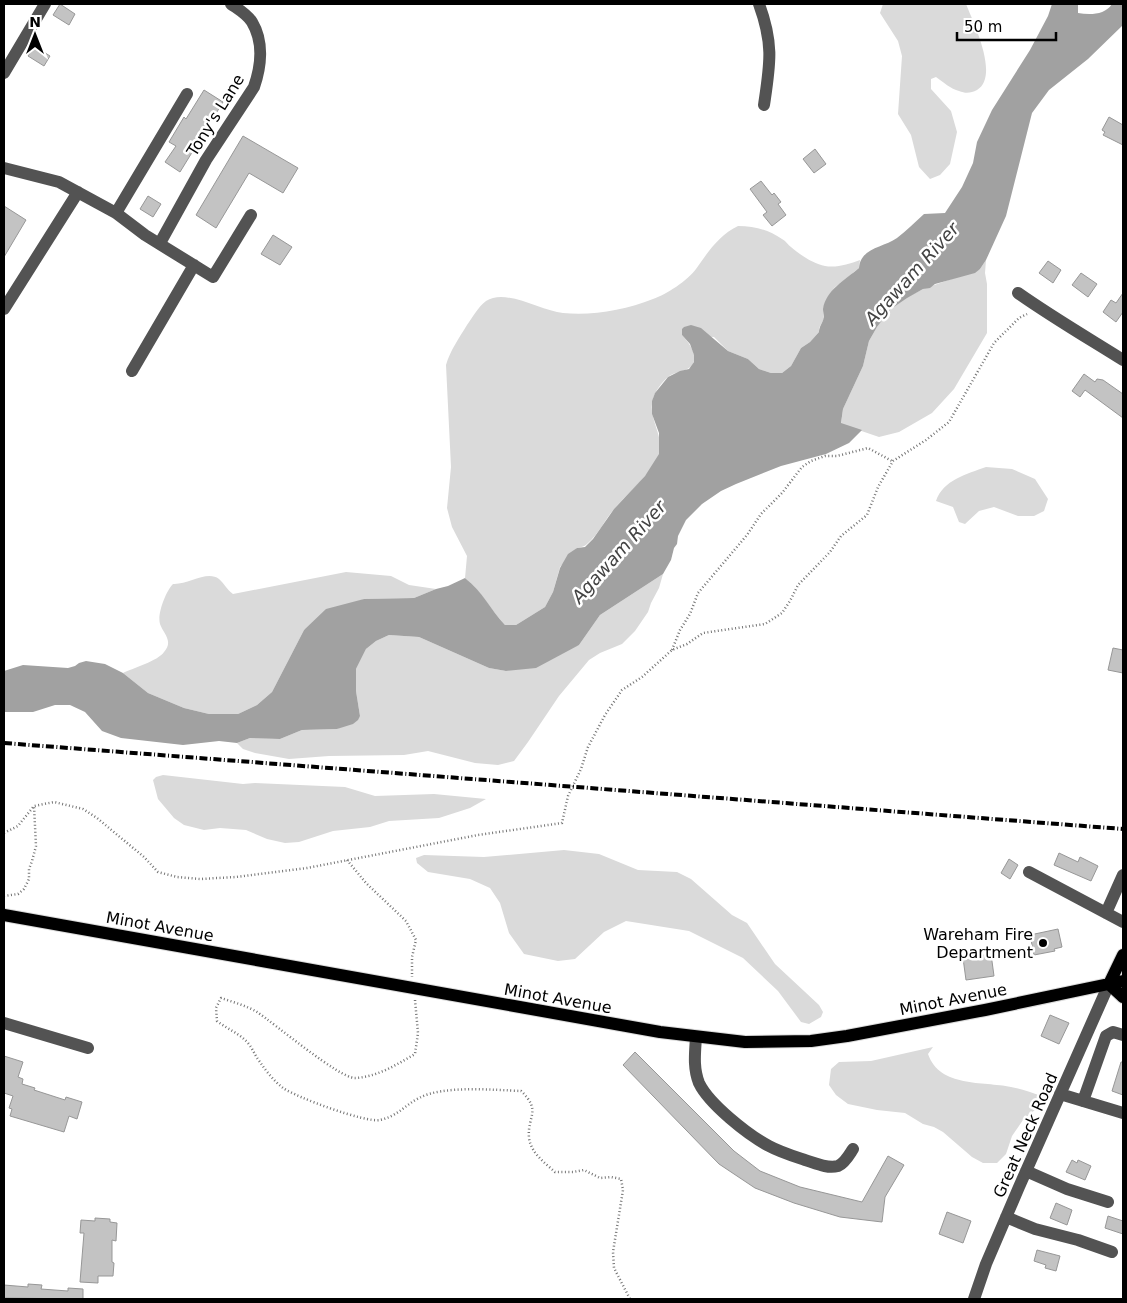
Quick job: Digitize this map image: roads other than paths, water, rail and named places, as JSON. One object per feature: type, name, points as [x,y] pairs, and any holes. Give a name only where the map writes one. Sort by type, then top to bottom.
[{"type":"main road","name":"Minot Avenue","points":[[4,916],[696,1037],[745,1042],[810,1040],[847,1036],[1123,981]]},
{"type":"main road","points":[[1123,955],[1108,984],[1123,997]]},
{"type":"street","points":[[4,73],[45,4]]},
{"type":"street","name":"Tony's Lane","points":[[160,244],[206,160],[254,87],[258,75],[260,49],[255,29],[248,17],[231,4]]},
{"type":"street","points":[[759,4],[767,28],[770,50],[764,105]]},
{"type":"street","points":[[116,214],[187,94]]},
{"type":"street","points":[[5,171],[59,182],[116,214],[213,277],[251,215]]},
{"type":"street","points":[[4,309],[78,192]]},
{"type":"street","points":[[132,371],[194,265]]},
{"type":"street","points":[[1018,293],[1038,308],[1079,331],[1123,360]]},
{"type":"street","points":[[1029,872],[1123,922]]},
{"type":"street","points":[[1106,913],[1123,875]]},
{"type":"street","name":"Great Neck Road","points":[[974,1299],[986,1264],[1108,984]]},
{"type":"street","points":[[4,1023],[88,1048]]},
{"type":"street","points":[[1083,1101],[1106,1036],[1113,1032],[1123,1035]]},
{"type":"street","points":[[696,1037],[695,1067],[703,1089],[719,1108],[755,1138],[776,1150],[826,1166],[840,1165],[853,1149]]},
{"type":"street","points":[[1060,1094],[1123,1113]]},
{"type":"street","points":[[1026,1171],[1067,1189],[1108,1202]]},
{"type":"street","points":[[1006,1217],[1035,1229],[1078,1240],[1112,1252]]},
{"type":"water","name":"Agawam River","points":[[1052,4],[1078,4],[1078,13],[1087,14],[1101,12],[1112,4],[1123,4],[1123,25],[1088,59],[1049,90],[1032,113],[1006,216],[980,269],[975,273],[935,284],[907,298],[891,309],[877,327],[869,341],[863,366],[843,409],[841,423],[862,430],[849,443],[826,454],[781,466],[736,484],[721,491],[702,504],[686,520],[678,536],[671,560],[663,574],[600,615],[579,645],[536,668],[506,671],[489,668],[419,637],[389,635],[376,641],[366,649],[356,669],[356,691],[360,716],[358,720],[353,724],[337,729],[302,730],[280,739],[250,738],[237,743],[219,741],[183,745],[121,738],[102,731],[85,712],[70,705],[55,705],[33,712],[4,712],[4,671],[23,665],[68,668],[86,661],[105,664],[123,673],[148,693],[184,708],[209,714],[238,714],[257,705],[272,692],[304,630],[326,609],[364,599],[414,598],[465,578],[477,589],[505,625],[516,625],[545,607],[553,592],[560,568],[568,554],[577,548],[585,547],[593,539],[614,509],[645,476],[659,454],[659,433],[652,414],[652,401],[655,393],[668,377],[689,369],[694,362],[694,355],[690,344],[682,335],[682,329],[691,325],[701,328],[728,351],[748,359],[759,369],[771,373],[782,373],[791,366],[801,348],[819,332],[824,317],[823,309],[828,296],[859,268],[861,261],[868,252],[897,238],[924,214],[945,213],[962,187],[973,163],[977,142],[992,110],[1030,50],[1048,16]]},
{"type":"railway","points":[[4,743],[1123,829]]},
{"type":"place","name":"Wareham Fire Department","points":[[1043,943]]}]
